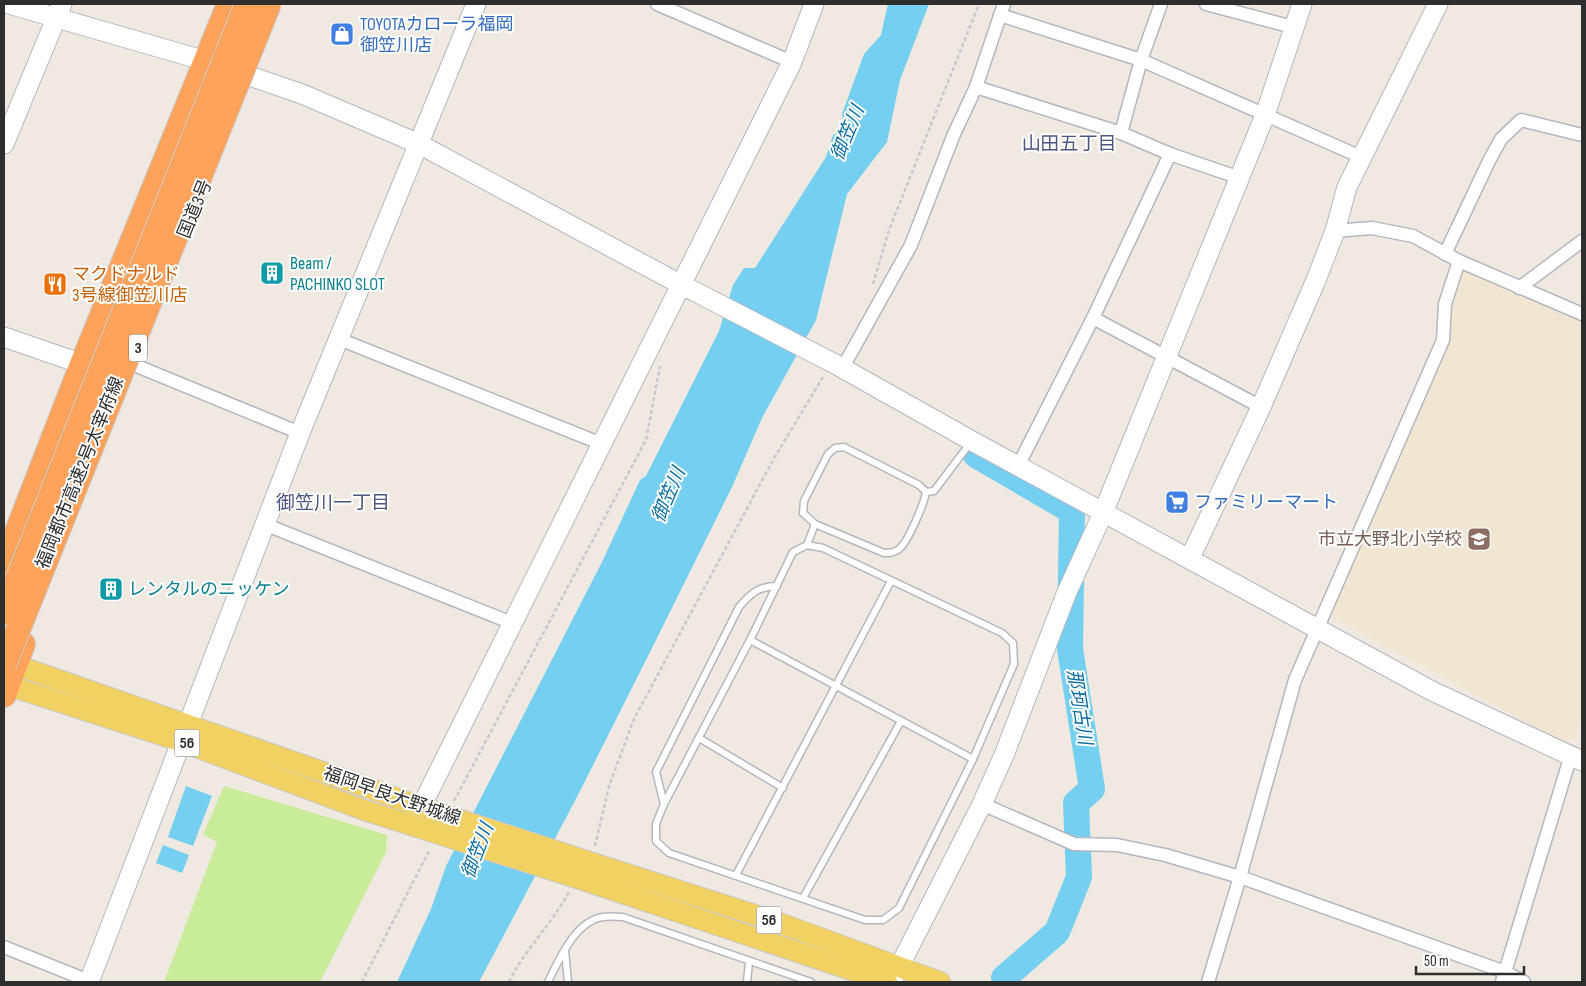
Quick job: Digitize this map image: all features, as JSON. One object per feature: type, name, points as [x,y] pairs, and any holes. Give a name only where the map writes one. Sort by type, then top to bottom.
[{"type":"highway","points":[[4,565],[82,364],[229,4]]},
{"type":"highway","name":"福岡都市高速2号太宰府線","points":[[4,613],[247,4]]},
{"type":"highway","name":"福岡都市高速2号太宰府線","points":[[6,676],[269,4]]},
{"type":"highway","name":"国道3号","points":[[6,676],[278,4]]},
{"type":"main road","name":"福岡早良大野城線","points":[[6,676],[369,788],[421,807],[595,857],[774,921],[893,977]]},
{"type":"main road","name":"福岡早良大野城線","points":[[184,732],[364,810],[578,885],[893,977],[940,982]]},
{"type":"street","points":[[9,4],[60,11],[249,75],[302,94],[419,144],[1103,513],[1190,558],[1432,691],[1576,758],[1503,977]]},
{"type":"street","points":[[4,947],[89,982],[300,433],[476,4]]},
{"type":"street","points":[[657,4],[792,62]]},
{"type":"street","points":[[421,807],[602,444],[687,287],[792,62],[814,4]]},
{"type":"street","points":[[1121,133],[1141,60],[1162,4]]},
{"type":"street","points":[[1206,4],[1293,27]]},
{"type":"street","points":[[893,977],[982,804],[1004,755],[1067,592],[1103,513],[1265,115],[1302,4]]},
{"type":"street","points":[[1190,558],[1261,408],[1335,231],[1347,187],[1438,4]]},
{"type":"street","points":[[835,367],[911,245],[954,134],[976,87],[1002,9],[1141,60],[1361,157]]},
{"type":"street","points":[[4,144],[60,11]]},
{"type":"street","points":[[976,87],[1121,133],[1170,154],[1240,178]]},
{"type":"street","points":[[1445,254],[1501,139],[1520,120],[1582,135]]},
{"type":"street","points":[[1018,466],[1093,318],[1170,154]]},
{"type":"street","points":[[1335,231],[1372,228],[1413,236],[1459,261],[1582,314]]},
{"type":"street","points":[[1520,288],[1582,241]]},
{"type":"street","points":[[1208,982],[1240,877],[1295,680],[1443,340],[1445,304],[1459,261]]},
{"type":"street","points":[[1093,318],[1261,408]]},
{"type":"street","points":[[4,338],[82,364]]},
{"type":"street","points":[[339,339],[602,444]]},
{"type":"street","points":[[132,364],[300,433]]},
{"type":"street","points":[[264,524],[512,623]]},
{"type":"street","points":[[982,804],[1074,844],[1117,845],[1165,855],[1240,877],[1503,977],[1524,982]]},
{"type":"lane","points":[[926,492],[934,491],[972,441]]},
{"type":"lane","points":[[844,447],[919,485],[926,492],[924,501],[901,548],[894,553],[884,553],[815,524],[803,513],[804,501],[828,454],[835,448],[844,447]]},
{"type":"lane","points":[[807,544],[824,548],[1002,633],[1013,643],[1014,664],[972,759],[899,908],[883,920],[865,920],[669,853],[656,841],[656,824],[664,804],[750,640],[793,552],[807,544],[815,524]]},
{"type":"lane","points":[[736,875],[891,581]]},
{"type":"lane","points":[[664,804],[656,772],[730,624],[739,607],[750,594],[763,586],[777,586]]},
{"type":"lane","points":[[750,640],[972,759]]},
{"type":"lane","points":[[803,898],[900,721]]},
{"type":"lane","points":[[699,738],[783,788]]},
{"type":"lane","points":[[548,982],[565,950],[584,925],[602,917],[623,917],[749,962],[812,982]]},
{"type":"lane","points":[[565,950],[568,982]]},
{"type":"lane","points":[[747,982],[749,962]]},
{"type":"path","points":[[870,289],[888,230],[980,4]]},
{"type":"path","points":[[450,809],[646,440],[662,357]]},
{"type":"path","points":[[595,857],[609,786],[634,719],[773,460],[835,367]]},
{"type":"path","points":[[362,982],[432,844]]},
{"type":"path","points":[[510,982],[519,962],[578,885]]},
{"type":"shaded area","points":[[1466,270],[1582,321],[1582,715],[1575,739],[1562,742],[1334,618],[1328,603],[1449,342],[1449,304],[1461,273]]},
{"type":"green space","points":[[224,786],[387,835],[386,852],[320,982],[164,982],[217,842],[203,835]]},
{"type":"water","name":"御笠川","points":[[888,4],[929,4],[900,80],[887,142],[847,194],[816,320],[762,418],[732,487],[654,644],[578,795],[479,982],[397,982],[431,909],[446,866],[602,562],[640,480],[646,476],[719,331],[733,285],[744,268],[755,268],[826,157],[833,135],[844,130],[842,114],[864,54],[881,35]]},
{"type":"water","points":[[186,786],[212,796],[193,846],[168,837]]},
{"type":"water","points":[[163,845],[189,855],[182,873],[156,863]]},
{"type":"waterway","name":"那珂古川","points":[[976,455],[1072,511],[1070,649],[1092,789],[1076,803],[1079,877],[1057,932],[1004,978]]},
{"type":"place","name":"TOYOTAカローラ福岡 御笠川店","points":[[342,34]]},
{"type":"place","name":"Beam / PACHINKO SLOT","points":[[272,273]]},
{"type":"place","name":"マクドナルド 3号線御笠川店","points":[[55,284]]},
{"type":"place","name":"ファミリーマート","points":[[1177,502]]},
{"type":"place","name":"市立大野北小学校","points":[[1479,539]]},
{"type":"place","name":"レンタルのニッケン","points":[[111,589]]},
{"type":"district","name":"山田五丁目","points":[[1069,144]]},
{"type":"district","name":"御笠川一丁目","points":[[333,503]]}]
